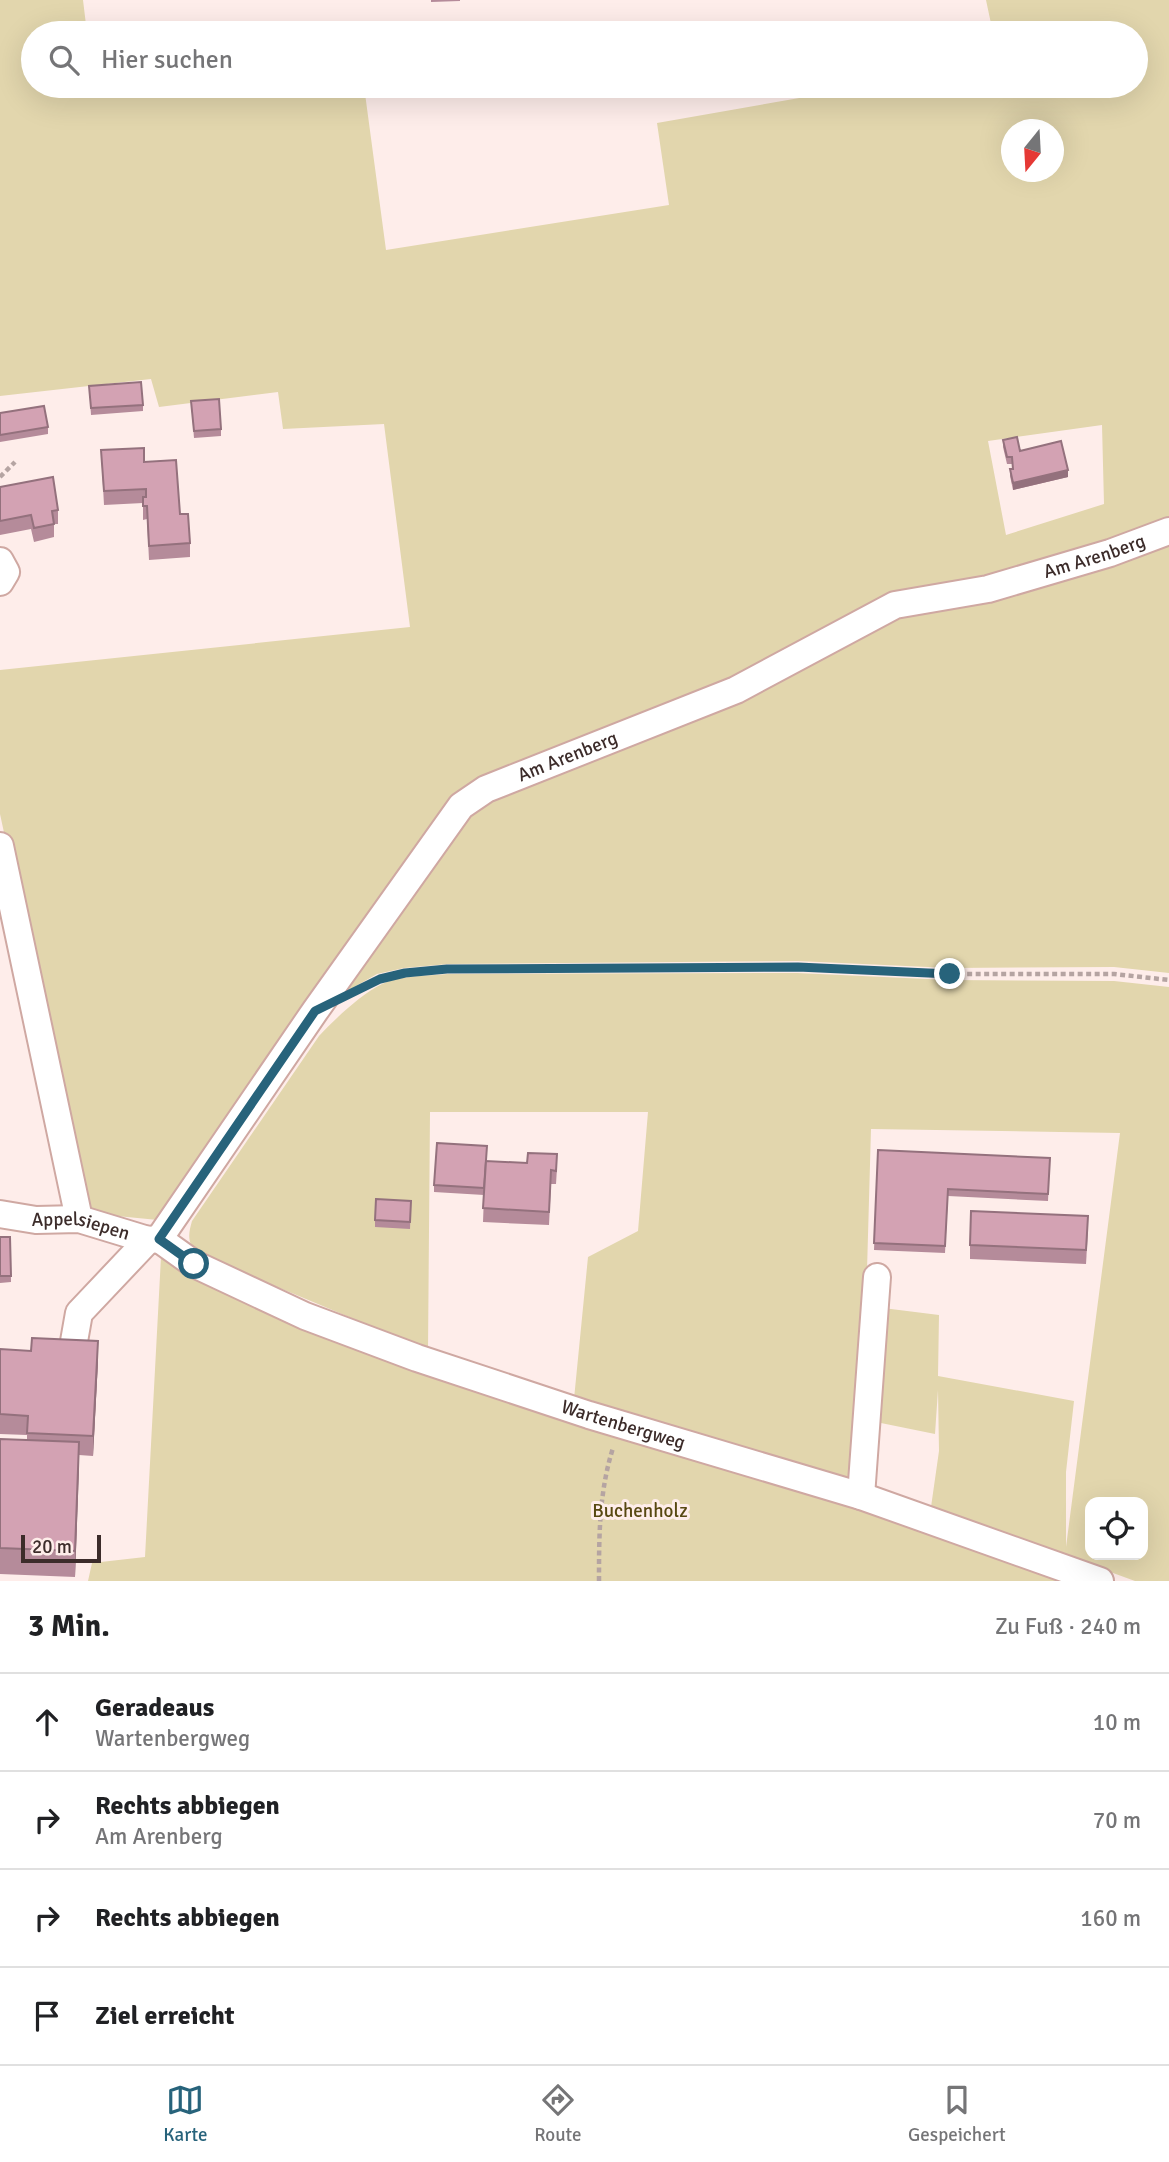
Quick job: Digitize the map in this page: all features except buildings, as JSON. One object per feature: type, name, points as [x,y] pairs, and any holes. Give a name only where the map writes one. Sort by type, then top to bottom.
[{"type":"street","name":"Am Arenberg","points":[[73,1347],[79,1314],[154,1239],[461,806],[486,789],[736,690],[895,606],[988,589],[1111,553],[1169,531]]},
{"type":"street","points":[[0,561],[6,572],[0,582]]},
{"type":"street","points":[[0,846],[79,1219]]},
{"type":"street","name":"Appelsiepen","points":[[0,1214],[36,1220],[79,1219],[154,1239]]},
{"type":"street","name":"Wartenbergweg","points":[[154,1239],[194,1264],[305,1317],[430,1362],[624,1425],[862,1496],[1100,1581]]},
{"type":"street","points":[[862,1496],[877,1277]]},
{"type":"path","points":[[0,477],[15,462]]},
{"type":"path","points":[[358,990],[380,979],[405,973],[447,969],[798,967],[950,974],[1114,974],[1169,980]]},
{"type":"path","points":[[599,1581],[600,1508],[606,1470],[624,1425]]},
{"type":"green space","points":[[0,0],[83,0],[86,21],[21,21],[21,98],[366,98],[386,250],[669,205],[657,123],[800,98],[1148,98],[1148,21],[990,21],[986,0],[1169,0],[1169,973],[1114,967],[949,968],[798,961],[448,964],[404,968],[377,974],[342,994],[468,810],[490,795],[739,695],[897,612],[989,597],[1112,563],[1109,539],[986,581],[895,599],[736,683],[482,784],[460,802],[301,1027],[158,1220],[86,1213],[0,814],[0,670],[410,627],[384,424],[283,429],[278,392],[159,407],[151,379],[0,396]],"holes":[[[1102,425],[1104,504],[1006,535],[988,441]]]},
{"type":"green space","points":[[797,973],[949,980],[1114,981],[1169,987],[1169,1581],[1135,1581],[931,1507],[939,1451],[938,1390],[935,1434],[876,1422],[883,1308],[939,1315],[938,1376],[1074,1401],[1066,1472],[1066,1547],[1120,1133],[871,1129],[866,1306],[855,1485],[574,1399],[588,1257],[638,1231],[648,1112],[430,1112],[428,1350],[198,1254],[189,1239],[192,1221],[319,1036],[340,1015],[374,989],[405,977],[447,974]]},
{"type":"green space","name":"Buchenholz","points":[[161,1257],[188,1273],[1089,1581],[88,1581],[92,1563],[145,1557]]},
{"type":"route","points":[[194,1264],[159,1239],[315,1011],[380,979],[405,973],[447,969],[798,967],[950,974]]}]
